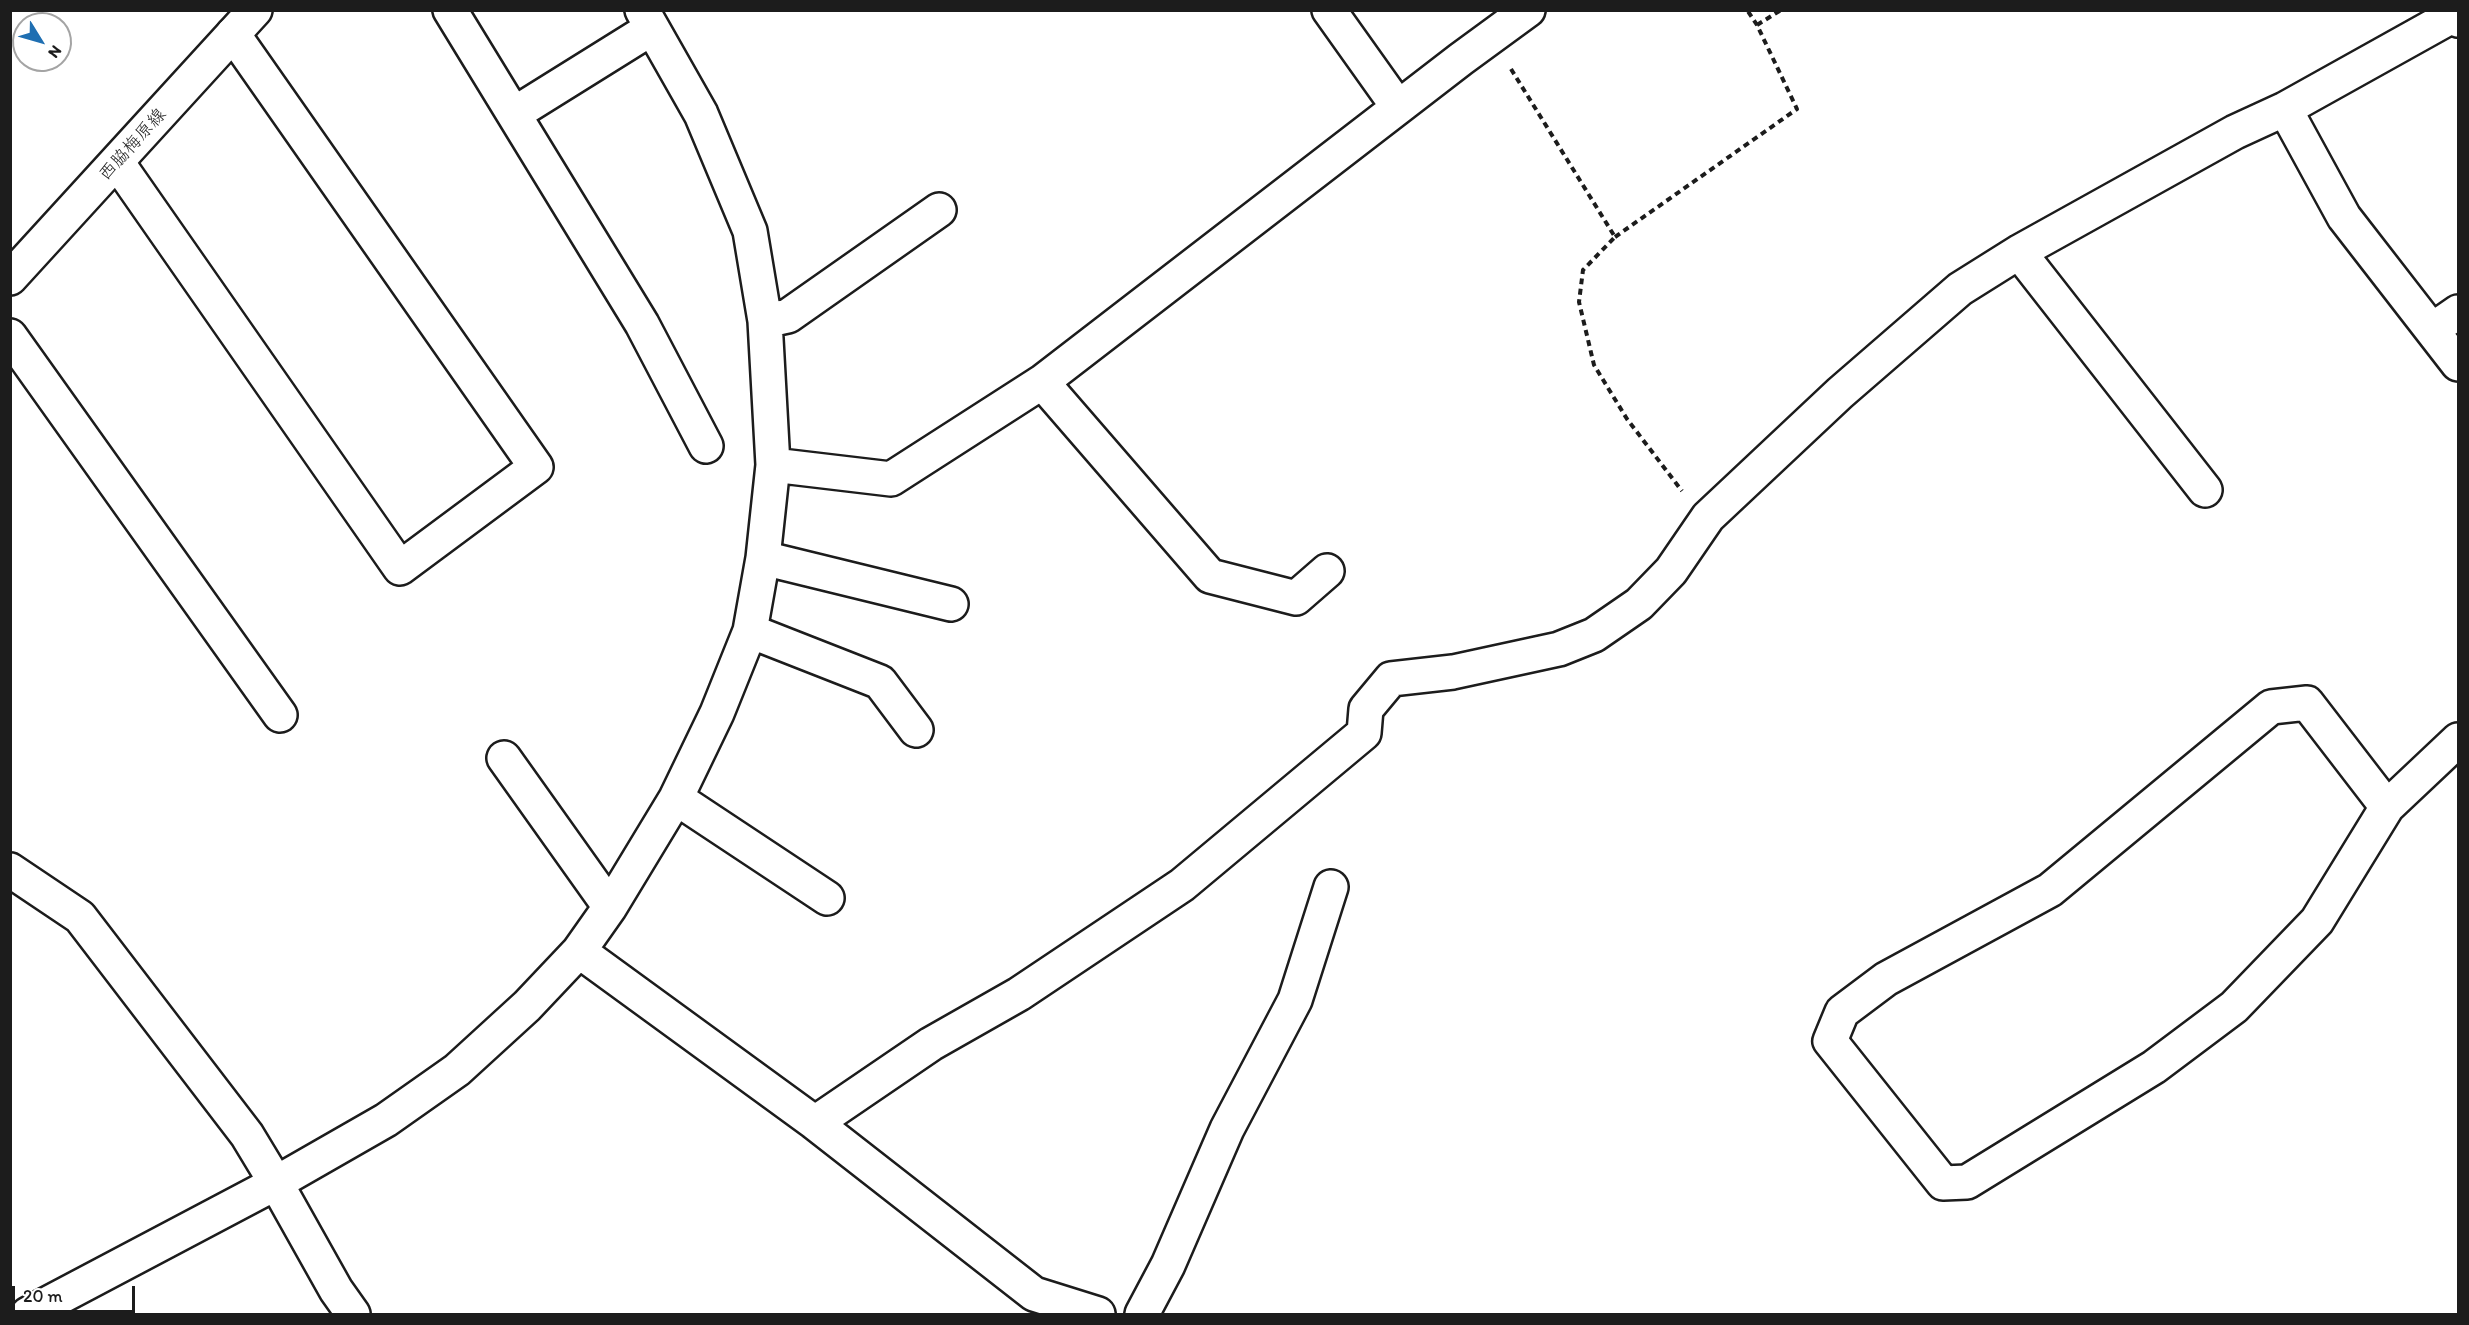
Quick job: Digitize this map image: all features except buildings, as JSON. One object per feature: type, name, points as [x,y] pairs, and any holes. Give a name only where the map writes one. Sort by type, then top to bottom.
[{"type":"street","name":"西脇梅原線","points":[[10,278],[255,10]]},
{"type":"street","points":[[450,10],[642,324],[706,446]]},
{"type":"street","points":[[1329,10],[1398,107]]},
{"type":"street","points":[[773,465],[891,479],[1042,382],[1398,107],[1528,10]]},
{"type":"street","points":[[815,1123],[932,1044],[1018,994],[1182,885],[1364,732],[1366,709],[1390,679],[1453,672],[1559,649],[1594,635],[1640,604],[1671,571],[1708,517],[1840,393],[1960,289],[2019,252],[2235,132],[2285,109],[2452,16],[2458,20]]},
{"type":"street","points":[[28,1314],[276,1183],[386,1120],[457,1070],[527,1006],[579,951],[610,907],[676,798],[717,713],[750,631],[763,558],[773,465],[765,321],[750,231],[701,114],[647,19],[514,114]]},
{"type":"street","points":[[117,162],[400,568],[536,467],[233,34]]},
{"type":"street","points":[[2285,109],[2344,217],[2458,364]]},
{"type":"street","points":[[765,321],[788,316],[939,210]]},
{"type":"street","points":[[2019,252],[2205,490]]},
{"type":"street","points":[[2432,330],[2458,312]]},
{"type":"street","points":[[10,336],[279,715]]},
{"type":"street","points":[[1042,382],[1210,576],[1296,598],[1327,571]]},
{"type":"street","points":[[763,558],[951,604]]},
{"type":"street","points":[[750,631],[880,682],[916,730]]},
{"type":"street","points":[[2387,807],[2307,703],[2271,707],[2050,890],[1886,979],[1842,1012],[1830,1041],[1943,1183],[1967,1182],[2154,1067],[2234,1007],[2317,921],[2387,807],[2458,740]]},
{"type":"street","points":[[504,758],[610,907]]},
{"type":"street","points":[[676,798],[827,898]]},
{"type":"street","points":[[10,870],[80,917],[247,1135],[336,1290],[353,1314]]},
{"type":"street","points":[[1142,1314],[1168,1265],[1227,1129],[1295,1000],[1331,886]]},
{"type":"street","points":[[579,951],[815,1123],[1034,1294],[1098,1314]]},
{"type":"path","points":[[1708,517],[1675,483],[1626,419],[1594,365],[1579,302],[1583,270],[1615,237],[1797,108],[1757,25],[1747,10]]},
{"type":"path","points":[[1757,25],[1781,10]]},
{"type":"path","points":[[1491,37],[1615,237]]}]
